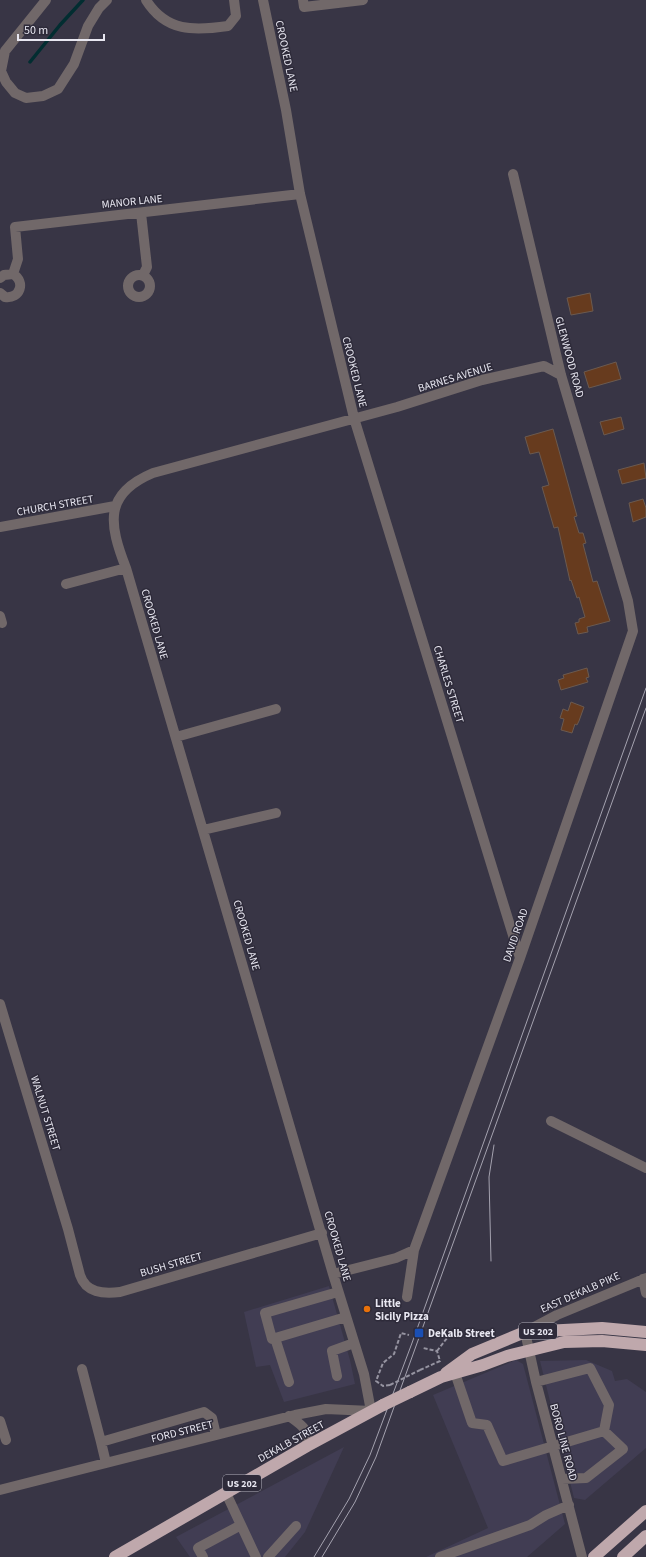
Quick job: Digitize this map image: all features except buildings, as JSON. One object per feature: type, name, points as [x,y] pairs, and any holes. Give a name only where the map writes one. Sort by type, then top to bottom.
[{"type":"highway","name":"DEKALB STREET","points":[[441,1377],[472,1354],[525,1332],[602,1328],[646,1332]]},
{"type":"highway","name":"DEKALB STREET","points":[[115,1557],[307,1446],[371,1411],[441,1377],[528,1350],[564,1342],[602,1341],[646,1345]]},
{"type":"highway","points":[[594,1557],[646,1511]]},
{"type":"highway","points":[[627,1553],[646,1536]]},
{"type":"highway","points":[[627,1553],[646,1544]]},
{"type":"street","points":[[46,0],[5,51],[2,71],[6,82],[15,92],[26,98],[43,96],[58,89],[74,64],[88,26],[99,8],[107,0]]},
{"type":"street","points":[[146,0],[154,12],[167,21],[185,29],[208,29],[228,26],[236,16],[234,0]]},
{"type":"street","name":"CROOKED LANE","points":[[263,0],[286,110],[300,194],[354,418],[153,473],[137,480],[125,490],[115,506],[113,528],[176,737],[338,1292],[364,1374],[371,1411]]},
{"type":"street","points":[[303,0],[304,7],[363,0]]},
{"type":"street","name":"GLENWOOD ROAD","points":[[513,174],[561,375],[610,545]]},
{"type":"street","name":"MANOR LANE","points":[[13,274],[18,259],[16,227],[300,194]]},
{"type":"street","points":[[141,213],[147,266],[143,275]]},
{"type":"street","points":[[0,278],[4,275],[13,274],[20,280],[20,289],[18,293],[10,297],[5,297],[0,293]]},
{"type":"street","name":"BARNES AVENUE","points":[[354,418],[397,407],[482,380],[544,366],[561,375]]},
{"type":"street","name":"CHARLES STREET","points":[[354,418],[520,958]]},
{"type":"street","name":"CHURCH STREET","points":[[0,527],[115,506]]},
{"type":"street","name":"DAVID ROAD","points":[[406,1297],[414,1250],[520,958],[633,631],[628,601],[610,545]]},
{"type":"street","points":[[66,584],[126,568]]},
{"type":"street","points":[[176,737],[276,709]]},
{"type":"street","points":[[203,830],[276,812]]},
{"type":"street","name":"WALNUT STREET","points":[[0,1004],[68,1229]]},
{"type":"street","points":[[551,1121],[646,1168]]},
{"type":"street","name":"BUSH STREET","points":[[68,1229],[82,1280],[91,1289],[105,1294],[120,1292],[322,1233]]},
{"type":"street","points":[[333,1274],[396,1258],[414,1250]]},
{"type":"street","points":[[644,1279],[646,1293]]},
{"type":"street","name":"EAST DEKALB PIKE","points":[[525,1332],[557,1315],[644,1279]]},
{"type":"street","points":[[338,1292],[265,1313],[272,1339],[346,1317]]},
{"type":"street","name":"BORO LINE ROAD","points":[[525,1332],[536,1382],[582,1557]]},
{"type":"street","points":[[275,1338],[289,1382]]},
{"type":"street","points":[[337,1376],[332,1351],[354,1343]]},
{"type":"street","points":[[536,1382],[590,1368],[609,1405],[604,1431]]},
{"type":"street","points":[[82,1369],[106,1463]]},
{"type":"street","points":[[455,1373],[472,1423],[487,1425],[503,1461],[535,1450],[604,1431]]},
{"type":"street","name":"FORD STREET","points":[[0,1490],[289,1416],[326,1409],[371,1411]]},
{"type":"street","points":[[101,1442],[204,1412],[212,1418],[216,1435]]},
{"type":"street","points":[[289,1416],[302,1425],[307,1432],[307,1446]]},
{"type":"street","points":[[0,1421],[6,1440]]},
{"type":"street","points":[[562,1479],[586,1478],[623,1449],[604,1431]]},
{"type":"street","points":[[226,1493],[256,1557]]},
{"type":"street","points":[[440,1557],[530,1525],[546,1515],[569,1505]]},
{"type":"street","points":[[202,1557],[198,1548],[241,1525]]},
{"type":"street","points":[[268,1557],[296,1526]]},
{"type":"path","points":[[408,1335],[401,1333],[394,1354],[383,1363],[376,1380],[383,1386],[390,1385],[440,1361],[437,1351]]},
{"type":"path","points":[[437,1351],[447,1338]]},
{"type":"path","points":[[423,1348],[437,1351]]},
{"type":"shaded area","points":[[329,1286],[350,1360],[355,1384],[284,1402],[270,1365],[256,1367],[244,1312]]},
{"type":"shaded area","points":[[516,1360],[523,1364],[565,1524],[527,1557],[426,1557],[488,1528],[433,1395]]},
{"type":"shaded area","points":[[586,1360],[612,1371],[615,1381],[627,1379],[646,1392],[646,1448],[585,1500],[574,1498],[540,1361]]},
{"type":"shaded area","points":[[344,1447],[305,1532],[285,1557],[190,1557],[176,1537]]},
{"type":"waterway","points":[[30,62],[60,25],[83,0]]},
{"type":"tram line","points":[[314,1557],[349,1499],[370,1455],[412,1343],[646,688]]},
{"type":"tram line","points":[[322,1557],[355,1502],[376,1457],[646,708]]},
{"type":"tram line","points":[[491,1261],[489,1177],[494,1145]]},
{"type":"place","name":"Little Sicily Pizza","points":[[367,1309]]},
{"type":"place","name":"DeKalb Street","points":[[419,1333]]}]
